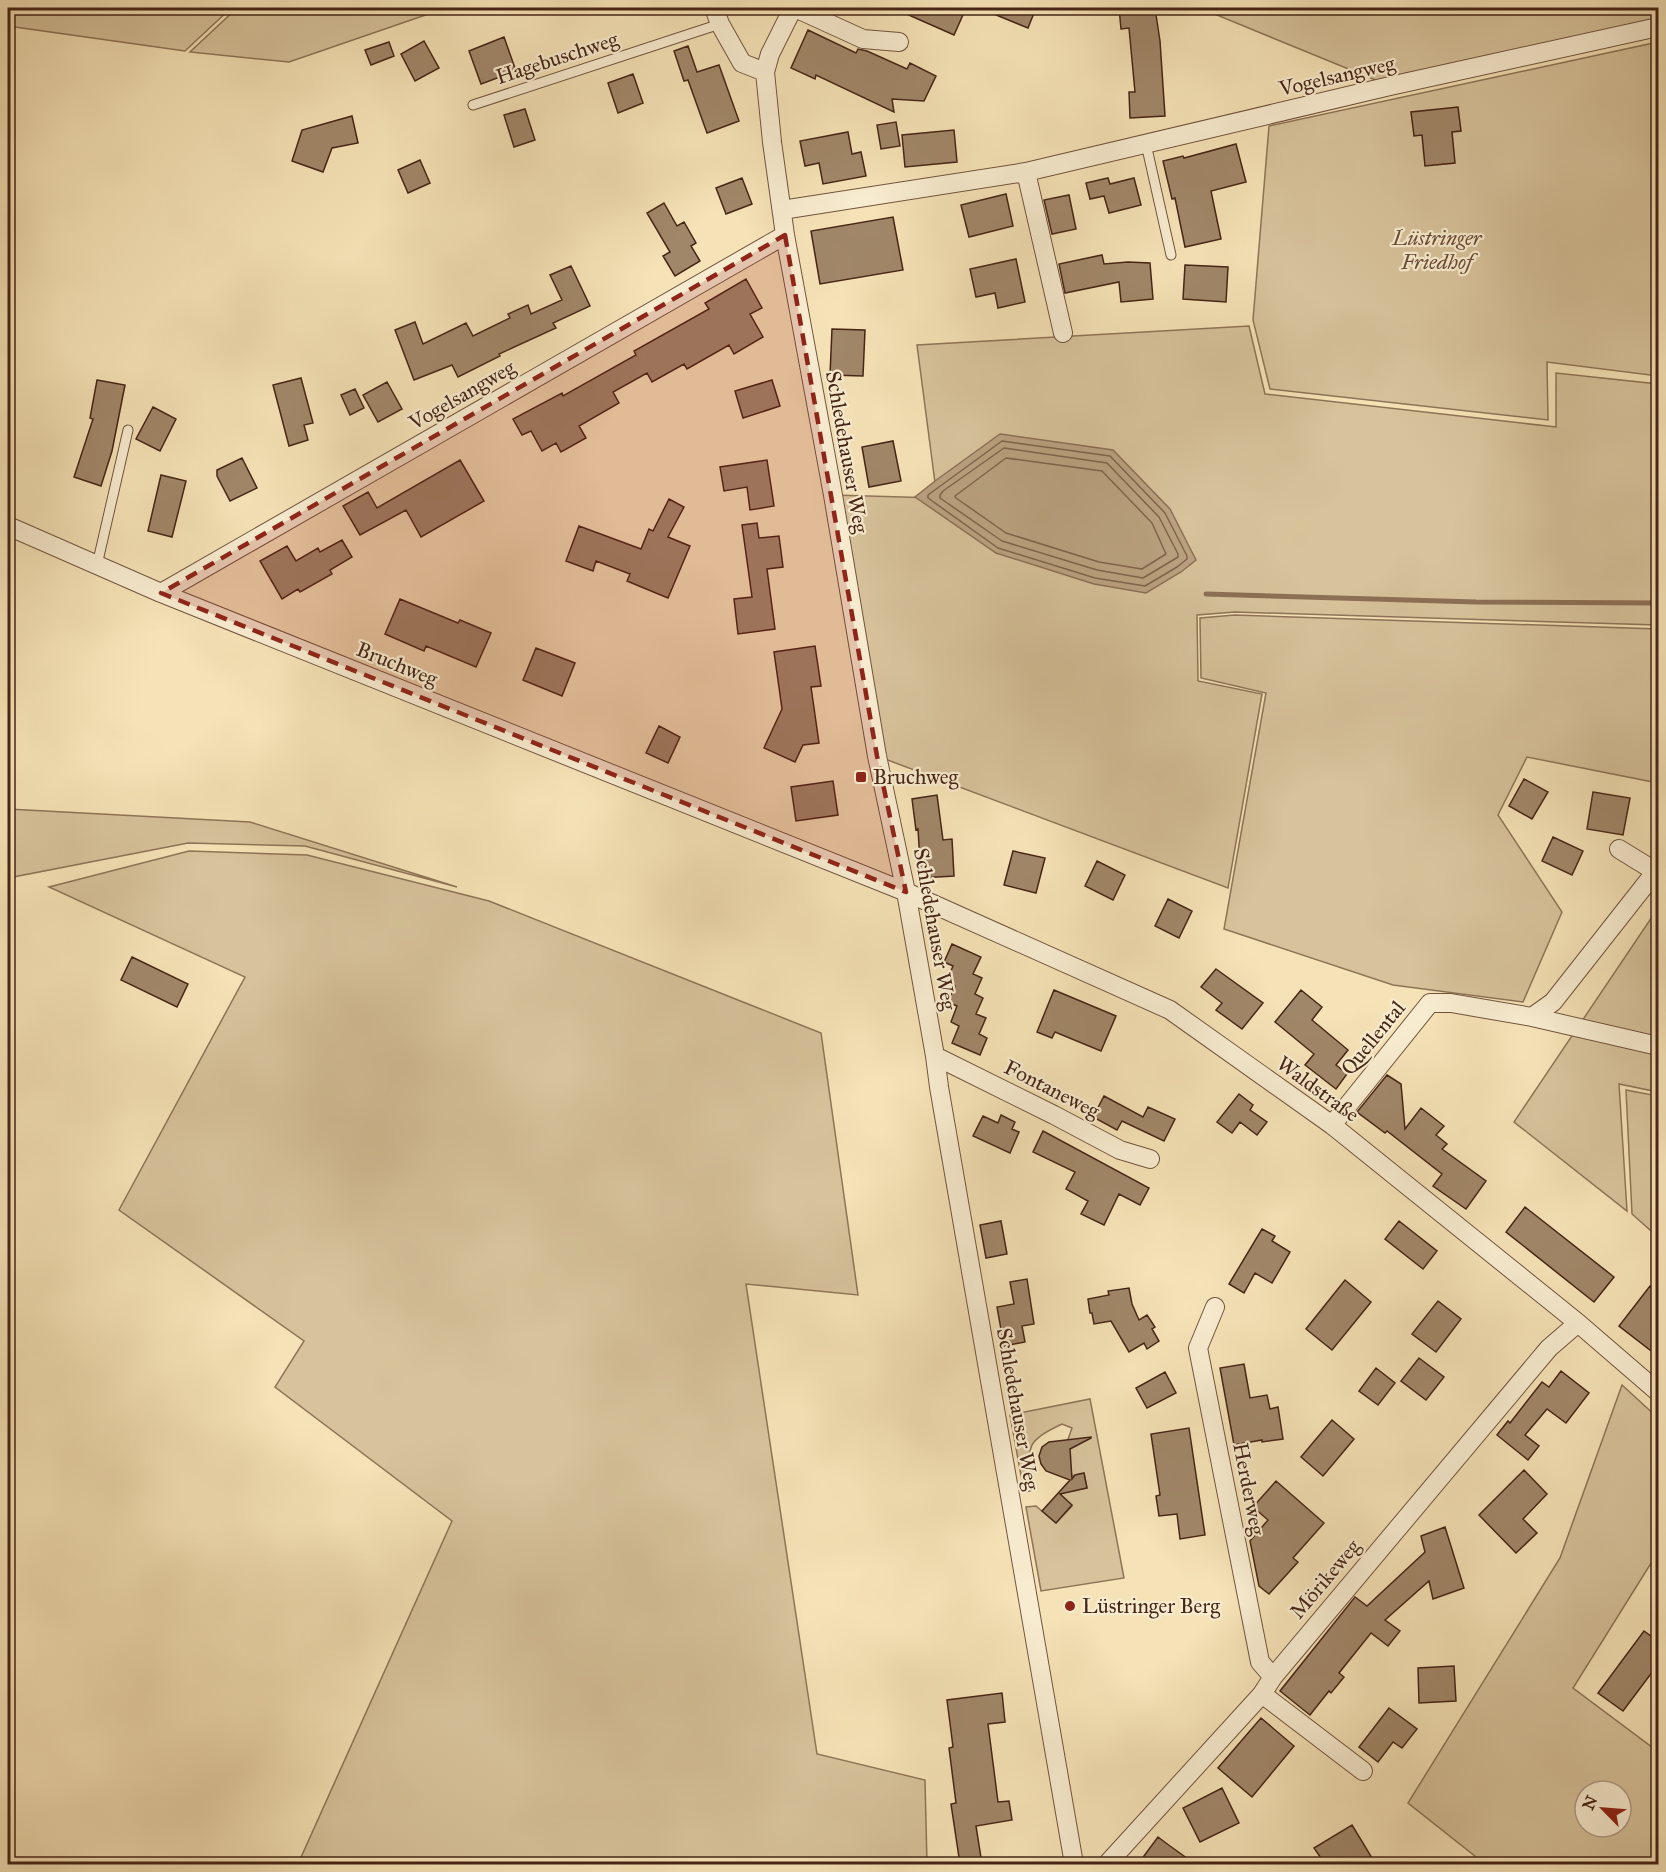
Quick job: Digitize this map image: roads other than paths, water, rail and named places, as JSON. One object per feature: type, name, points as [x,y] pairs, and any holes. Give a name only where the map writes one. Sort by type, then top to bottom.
[{"type":"street","name":"Schledehauser Weg","points":[[899,42],[862,39],[794,8],[770,54],[765,72],[772,142],[786,235],[877,756],[906,892],[1014,1501],[1074,1864]]},
{"type":"street","points":[[717,16],[742,63],[765,72]]},
{"type":"street","name":"Vogelsangweg","points":[[782,210],[1026,172],[1390,86],[1659,27]]},
{"type":"street","points":[[1026,172],[1063,333]]},
{"type":"street","name":"Vogelsangweg","points":[[161,593],[786,235]]},
{"type":"street","name":"Bruchweg","points":[[8,526],[161,593],[906,892]]},
{"type":"street","points":[[1532,1017],[1553,1002],[1657,872],[1619,849]]},
{"type":"street","name":"Waldstraße","points":[[906,892],[1170,1010],[1332,1125],[1578,1323],[1659,1392]]},
{"type":"street","name":"Quellental","points":[[1332,1125],[1430,1003],[1451,1003],[1532,1017],[1659,1046]]},
{"type":"street","name":"Fontaneweg","points":[[935,1056],[1120,1150],[1150,1159]]},
{"type":"street","name":"Herderweg","points":[[1215,1307],[1198,1348],[1260,1662],[1273,1677]]},
{"type":"street","name":"Mörikeweg","points":[[1107,1864],[1262,1694],[1273,1677],[1549,1348],[1578,1323]]},
{"type":"street","points":[[1262,1694],[1364,1771]]},
{"type":"lane","name":"Hagebuschweg","points":[[473,105],[717,16]]},
{"type":"lane","points":[[1146,144],[1170,255]]},
{"type":"lane","points":[[97,565],[128,430]]},
{"type":"water","points":[[1000,434],[1113,450],[1170,509],[1196,560],[1146,593],[1094,584],[996,553],[915,497]]},
{"type":"waterway","points":[[1206,594],[1476,602],[1658,603]]},
{"type":"place","name":"Bruchweg","points":[[861,777]]},
{"type":"place","name":"Lüstringer Berg","points":[[1070,1606]]},
{"type":"park label","name":"Lüstringer Friedhof","points":[[1437,250]]}]
